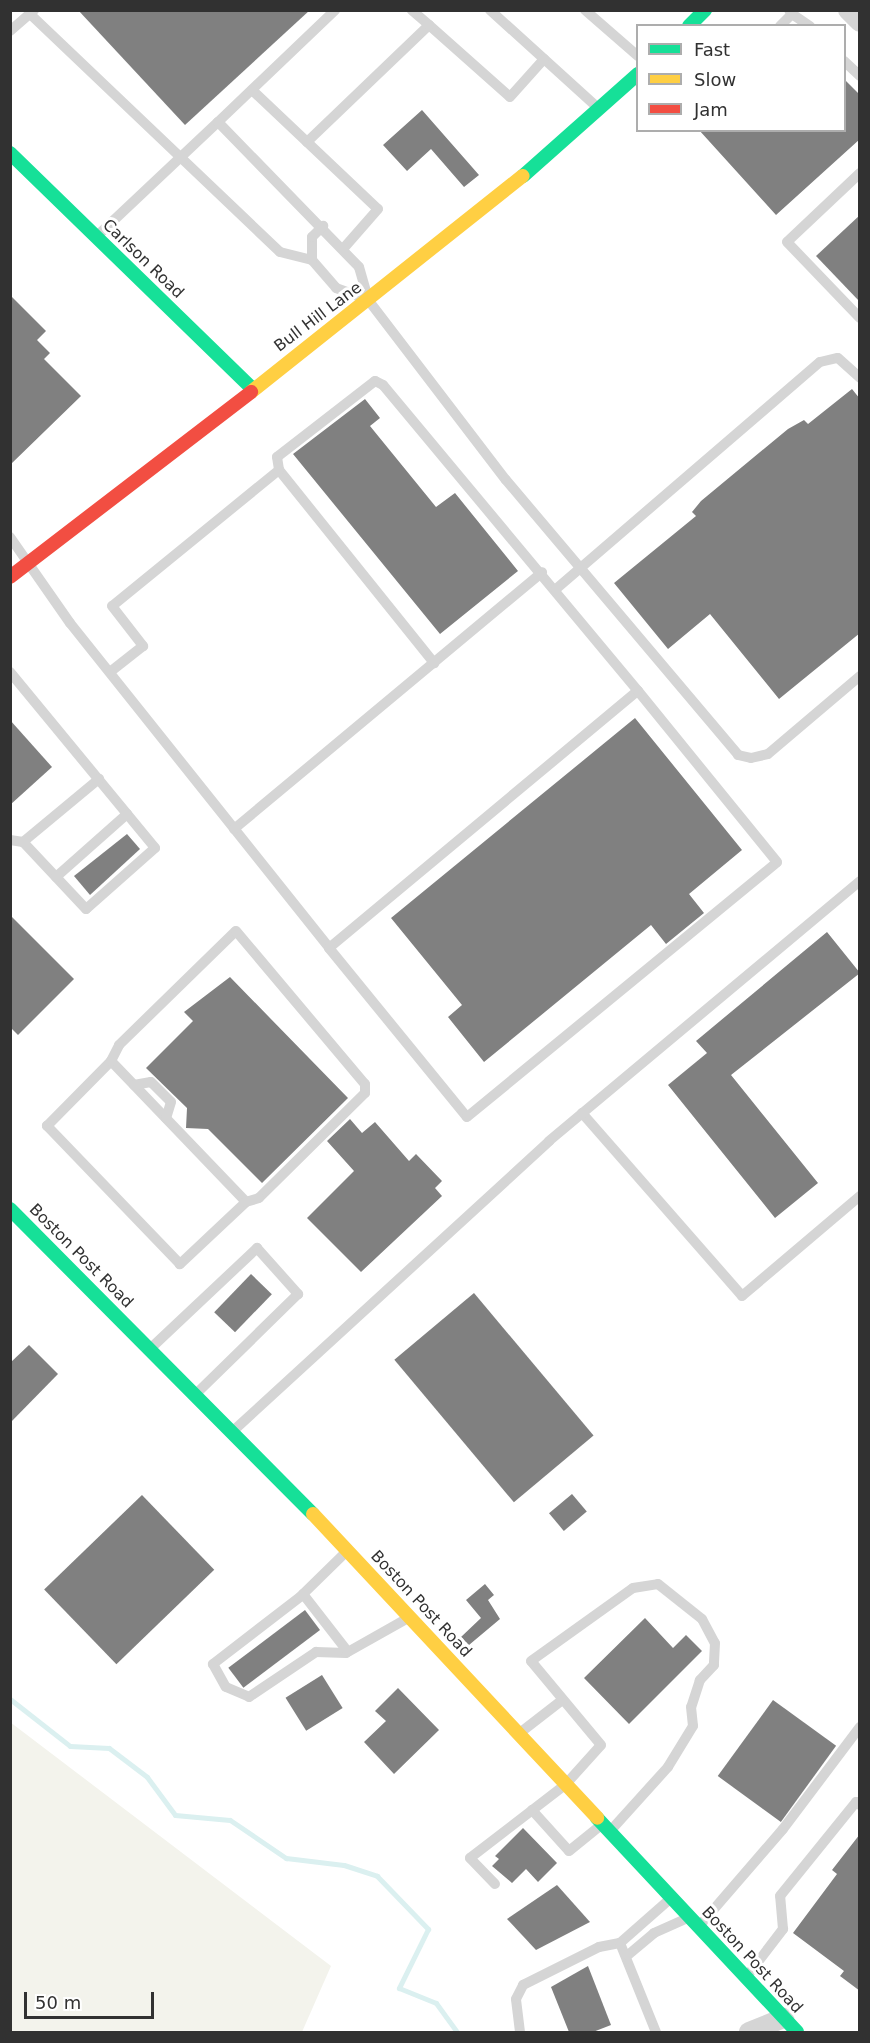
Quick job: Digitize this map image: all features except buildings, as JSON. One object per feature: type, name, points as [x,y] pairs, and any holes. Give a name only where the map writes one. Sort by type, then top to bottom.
[{"type":"main road","points":[[691,24],[705,10]]},
{"type":"main road","name":"Bull Hill Lane","points":[[10,577],[252,388],[369,301],[600,110],[636,76]]},
{"type":"main road","name":"Carlson Road","points":[[10,153],[252,388]]},
{"type":"main road","name":"Boston Post Road","points":[[10,1209],[348,1550],[797,2032]]},
{"type":"street","points":[[848,10],[860,22]]},
{"type":"street","points":[[749,2032],[784,2018]]},
{"type":"lane","points":[[96,236],[335,10]]},
{"type":"lane","points":[[412,10],[510,97],[544,60]]},
{"type":"lane","points":[[490,10],[600,110]]},
{"type":"lane","points":[[585,10],[636,54]]},
{"type":"lane","points":[[10,31],[32,12],[178,157],[280,252],[312,260],[336,288],[369,301]]},
{"type":"lane","points":[[790,12],[807,24]]},
{"type":"lane","points":[[307,142],[429,25]]},
{"type":"lane","points":[[846,63],[860,76]]},
{"type":"lane","points":[[252,90],[378,209],[343,249]]},
{"type":"lane","points":[[218,122],[323,226],[359,267],[369,301],[506,480],[738,755],[751,758],[768,754],[860,676]]},
{"type":"lane","points":[[860,173],[787,242],[860,318]]},
{"type":"lane","points":[[312,260],[312,237],[323,226]]},
{"type":"lane","points":[[556,589],[819,362],[838,358],[860,378]]},
{"type":"lane","points":[[10,537],[30,561],[70,623],[467,1117],[777,862],[542,572],[375,381],[277,457],[279,470],[434,663]]},
{"type":"lane","points":[[110,672],[143,646],[112,606],[279,470]]},
{"type":"lane","points":[[234,829],[542,572]]},
{"type":"lane","points":[[10,672],[154,848],[86,909],[23,842],[10,840]]},
{"type":"lane","points":[[329,948],[639,691]]},
{"type":"lane","points":[[23,842],[99,779]]},
{"type":"lane","points":[[56,877],[127,814]]},
{"type":"lane","points":[[233,1432],[582,1113],[860,881]]},
{"type":"lane","points":[[236,931],[365,1084],[365,1093],[259,1198],[246,1202],[180,1264],[47,1126],[111,1061],[119,1045],[236,931]]},
{"type":"lane","points":[[111,1061],[246,1202]]},
{"type":"lane","points":[[582,1113],[742,1296],[860,1196]]},
{"type":"lane","points":[[150,1349],[257,1248],[298,1294],[195,1394]]},
{"type":"lane","points":[[348,1550],[303,1594],[213,1664],[226,1687],[249,1697],[316,1652],[348,1652],[410,1617]]},
{"type":"lane","points":[[495,1884],[470,1858],[532,1810],[566,1784],[601,1745],[561,1701],[531,1660],[633,1588],[657,1584],[681,1599],[702,1619],[715,1643],[714,1665],[700,1680],[691,1707],[693,1726],[668,1767],[607,1827],[569,1851],[532,1810]]},
{"type":"lane","points":[[303,1594],[348,1652]]},
{"type":"lane","points":[[519,1734],[561,1701]]},
{"type":"lane","points":[[628,1955],[654,1934],[694,1922],[783,1829],[860,1727]]},
{"type":"lane","points":[[746,1978],[783,1929],[780,1896],[855,1803],[860,1805]]},
{"type":"lane","points":[[520,2032],[516,1998],[524,1985],[599,1947],[620,1943],[672,1898]]},
{"type":"lane","points":[[620,1943],[628,1955],[656,2032]]},
{"type":"shaded area","points":[[10,1722],[331,1966],[302,2032],[11,2032]]},
{"type":"waterway","points":[[10,1699],[70,1746],[109,1748],[147,1777],[175,1815],[230,1820],[286,1858],[344,1865],[377,1876],[428,1929],[399,1988],[436,2003],[457,2032]]},
{"type":"traffic: fast","points":[[691,24],[705,10]]},
{"type":"traffic: fast","points":[[523,176],[636,76]]},
{"type":"traffic: fast","points":[[10,153],[252,388]]},
{"type":"traffic: fast","points":[[10,1209],[313,1514]]},
{"type":"traffic: fast","points":[[597,1818],[797,2032]]},
{"type":"traffic: slow","points":[[251,392],[523,176]]},
{"type":"traffic: slow","points":[[313,1514],[597,1818]]},
{"type":"traffic: jam","points":[[10,577],[251,392]]}]
